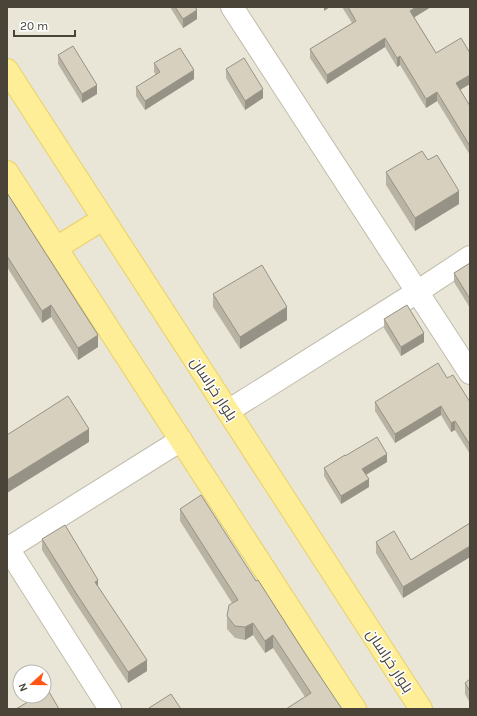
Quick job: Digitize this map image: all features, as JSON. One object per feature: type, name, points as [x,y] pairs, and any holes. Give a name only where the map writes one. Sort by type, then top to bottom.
[{"type":"main road","name":"بلوار خراسان","points":[[7,70],[421,709]]},
{"type":"main road","points":[[7,172],[356,709]]},
{"type":"main road","points":[[56,248],[103,219]]},
{"type":"street","points":[[232,7],[470,374]]},
{"type":"street","points":[[228,410],[417,292],[470,257]]},
{"type":"street","points":[[110,709],[7,548],[181,440]]},
{"type":"shaded area","points":[[7,7],[470,7],[470,709],[7,709]]},
{"type":"building","points":[[175,7],[195,7],[197,10],[183,19]]},
{"type":"building","points":[[348,7],[416,7],[410,11],[436,53],[461,38],[470,53],[470,75],[456,83],[470,106],[470,146],[437,92],[426,99],[400,56],[397,58],[385,38],[327,75],[310,49],[356,21]]},
{"type":"building","points":[[73,46],[97,85],[82,94],[58,55]]},
{"type":"building","points":[[180,48],[194,70],[145,101],[136,87],[160,72],[154,63]]},
{"type":"building","points":[[244,58],[263,89],[245,101],[226,69]]},
{"type":"building","points":[[422,151],[428,160],[437,155],[459,191],[415,218],[386,172]]},
{"type":"building","points":[[7,193],[98,335],[78,348],[51,305],[42,311],[7,256]]},
{"type":"building","points":[[470,263],[470,299],[454,273]]},
{"type":"building","points":[[262,265],[287,307],[240,337],[213,294]]},
{"type":"building","points":[[407,305],[424,333],[401,347],[384,319]]},
{"type":"building","points":[[438,363],[447,378],[453,375],[470,402],[470,445],[455,421],[451,423],[441,406],[395,434],[375,402]]},
{"type":"building","points":[[68,396],[89,429],[7,480],[7,435]]},
{"type":"building","points":[[377,437],[387,454],[362,469],[369,479],[341,496],[324,468]]},
{"type":"building","points":[[201,495],[256,581],[258,580],[342,709],[286,709],[311,693],[273,635],[265,641],[253,623],[245,627],[235,626],[227,616],[229,605],[238,600],[180,509]]},
{"type":"building","points":[[470,523],[470,546],[403,587],[376,542],[394,531],[411,560]]},
{"type":"building","points":[[65,525],[98,580],[95,582],[147,660],[128,672],[42,539]]},
{"type":"building","points":[[470,679],[470,691],[465,683]]},
{"type":"building","points":[[171,694],[181,709],[149,709],[149,708]]},
{"type":"building","points":[[52,697],[59,709],[16,709],[24,704],[52,704]]}]
